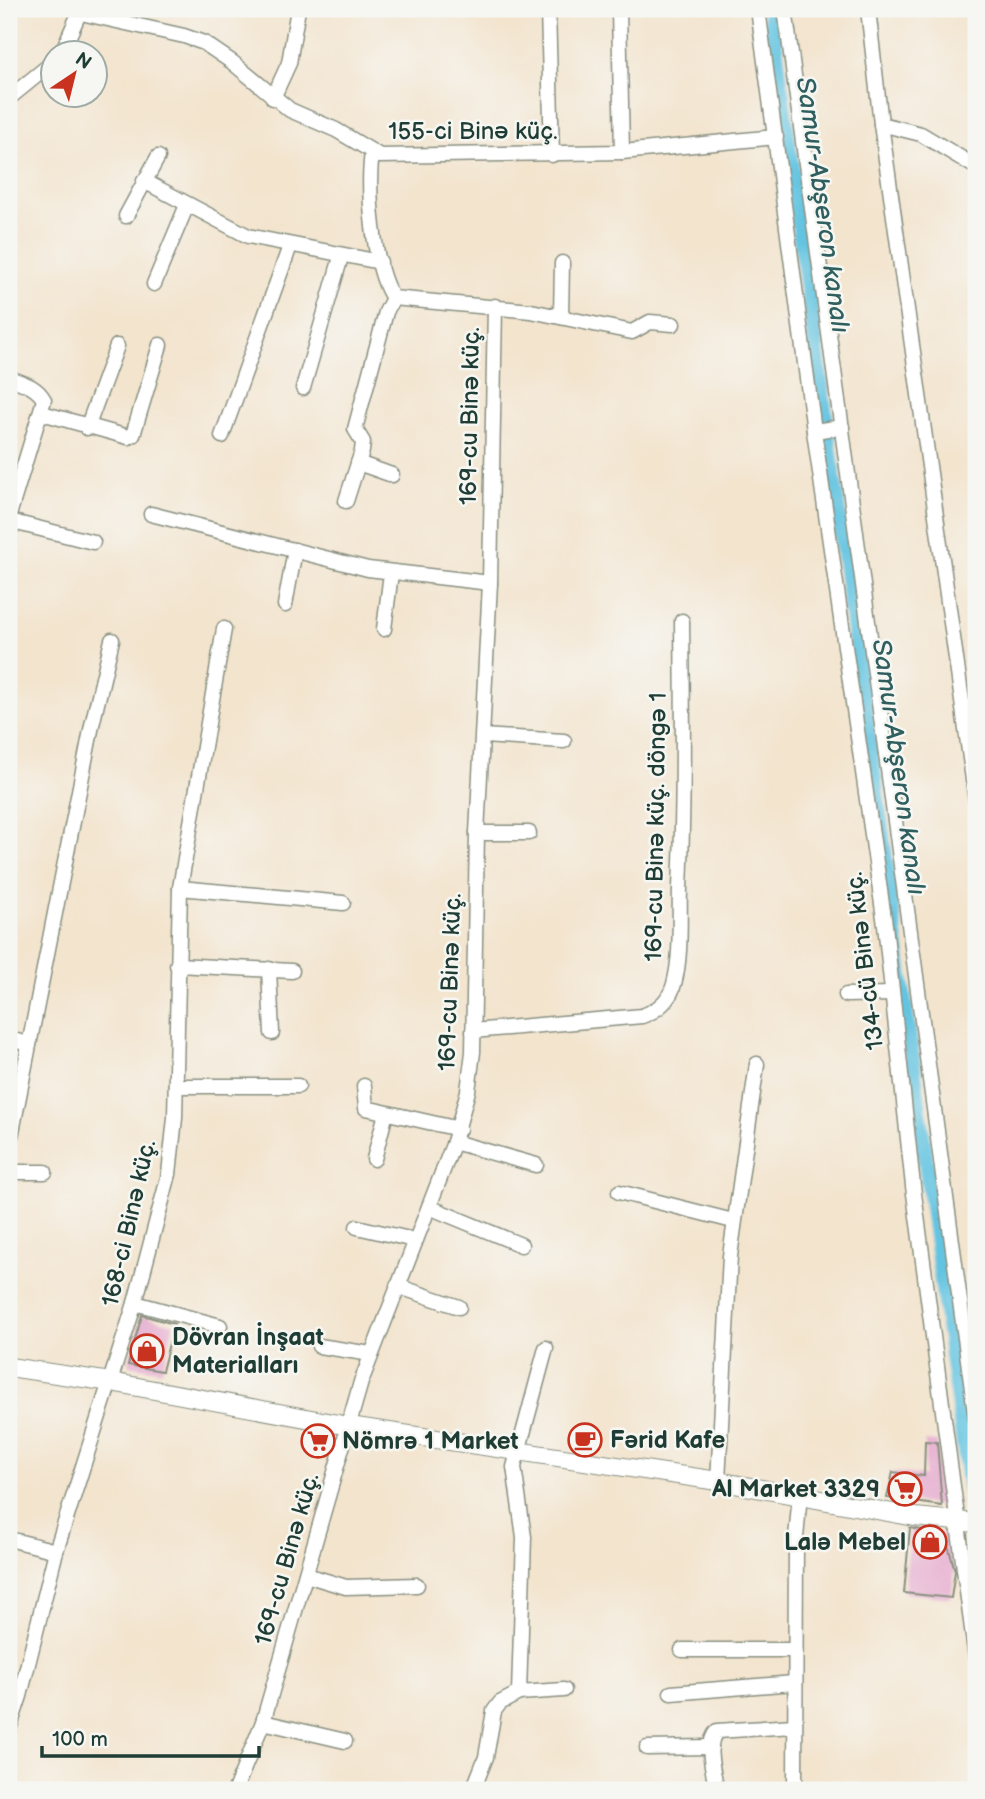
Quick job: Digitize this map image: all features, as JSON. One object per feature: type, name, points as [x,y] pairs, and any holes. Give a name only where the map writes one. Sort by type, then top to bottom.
[{"type":"street","points":[[273,98],[289,63],[298,9]]},
{"type":"street","points":[[548,9],[552,155]]},
{"type":"street","points":[[619,9],[622,152]]},
{"type":"street","name":"134-cü Binə küç.","points":[[758,9],[892,994],[913,1186],[976,1659]]},
{"type":"street","points":[[785,9],[976,1419]]},
{"type":"street","points":[[868,9],[881,124],[976,801]]},
{"type":"street","points":[[68,38],[81,11]]},
{"type":"street","name":"155-ci Binə küç.","points":[[81,11],[204,43],[232,61],[273,98],[310,121],[336,130],[372,153],[392,157],[622,152],[776,137]]},
{"type":"street","points":[[9,98],[38,75]]},
{"type":"street","points":[[881,124],[921,134],[976,167]]},
{"type":"street","points":[[346,500],[363,442],[355,429],[386,312],[393,298],[380,262],[370,181],[372,153]]},
{"type":"street","points":[[126,216],[158,157]]},
{"type":"street","points":[[144,181],[232,230],[289,246],[380,262]]},
{"type":"street","points":[[154,284],[187,205]]},
{"type":"street","points":[[222,436],[289,246]]},
{"type":"street","points":[[303,388],[341,257]]},
{"type":"street","points":[[561,317],[562,262]]},
{"type":"street","points":[[393,298],[495,306],[632,332],[650,322],[673,324]]},
{"type":"street","name":"169-cu Binə küç.","points":[[235,1790],[263,1722],[371,1354],[456,1136],[470,1078],[477,833],[490,583],[495,306]]},
{"type":"street","points":[[42,413],[87,428],[128,437],[133,435],[160,345]]},
{"type":"street","points":[[87,428],[117,346]]},
{"type":"street","points":[[9,378],[40,393],[44,400],[9,515]]},
{"type":"street","points":[[814,431],[842,427]]},
{"type":"street","points":[[358,463],[392,475]]},
{"type":"street","points":[[151,514],[391,573],[490,583]]},
{"type":"street","points":[[9,521],[93,542]]},
{"type":"street","points":[[285,605],[295,550]]},
{"type":"street","points":[[384,629],[391,573]]},
{"type":"street","name":"169-cu Binə küç. döngə 1","points":[[473,1031],[642,1016],[655,1011],[669,996],[678,958],[684,799],[682,621]]},
{"type":"street","name":"168-ci Binə küç.","points":[[9,1730],[56,1551],[135,1303],[169,1174],[176,1086],[180,888],[225,629]]},
{"type":"street","points":[[9,1147],[11,1122],[92,725],[112,640]]},
{"type":"street","points":[[483,736],[564,741]]},
{"type":"street","points":[[477,833],[529,833]]},
{"type":"street","points":[[180,888],[343,903]]},
{"type":"street","points":[[177,965],[292,971]]},
{"type":"street","points":[[269,970],[272,1033]]},
{"type":"street","points":[[846,995],[892,994]]},
{"type":"street","points":[[9,1039],[29,1044]]},
{"type":"street","points":[[718,1480],[733,1221],[757,1064]]},
{"type":"street","points":[[176,1086],[298,1086]]},
{"type":"street","points":[[364,1086],[366,1108],[536,1165]]},
{"type":"street","points":[[374,1159],[386,1113]]},
{"type":"street","points":[[9,1172],[45,1172]]},
{"type":"street","points":[[619,1192],[733,1221]]},
{"type":"street","points":[[429,1207],[521,1245]]},
{"type":"street","points":[[357,1227],[414,1240]]},
{"type":"street","points":[[397,1286],[459,1307]]},
{"type":"street","points":[[135,1303],[220,1326]]},
{"type":"street","points":[[320,1346],[371,1354]]},
{"type":"street","points":[[519,1693],[524,1557],[515,1480],[516,1452],[546,1348]]},
{"type":"street","points":[[9,1367],[111,1382],[349,1426],[718,1480],[956,1523],[976,1523]]},
{"type":"street","points":[[795,1790],[794,1650],[800,1494]]},
{"type":"street","points":[[9,1539],[56,1551]]},
{"type":"street","points":[[306,1575],[346,1587],[417,1585]]},
{"type":"street","points":[[682,1650],[794,1650]]},
{"type":"street","points":[[671,1693],[794,1683]]},
{"type":"street","points":[[473,1790],[486,1757],[494,1712],[500,1703],[519,1693],[564,1690]]},
{"type":"street","points":[[263,1722],[345,1741]]},
{"type":"street","points":[[716,1790],[711,1747],[712,1737],[717,1731],[794,1726]]},
{"type":"street","points":[[647,1748],[711,1747]]},
{"type":"building","points":[[142,1315],[174,1324],[162,1371],[128,1365]]},
{"type":"building","points":[[925,1441],[937,1442],[942,1506],[887,1498],[893,1472],[924,1476]]},
{"type":"building","points":[[910,1528],[945,1534],[955,1571],[951,1598],[904,1593]]},
{"type":"waterway","name":"Samur-Abşeron kanalı","points":[[770,9],[976,1533]]},
{"type":"place","name":"Dövran İnşaat Materialları","points":[[147,1351]]},
{"type":"place","name":"Fərid Kafe","points":[[585,1440]]},
{"type":"place","name":"Nömrə 1 Market","points":[[318,1441]]},
{"type":"place","name":"Al Market 3329","points":[[905,1489]]},
{"type":"place","name":"Lalə Mebel","points":[[930,1542]]}]
